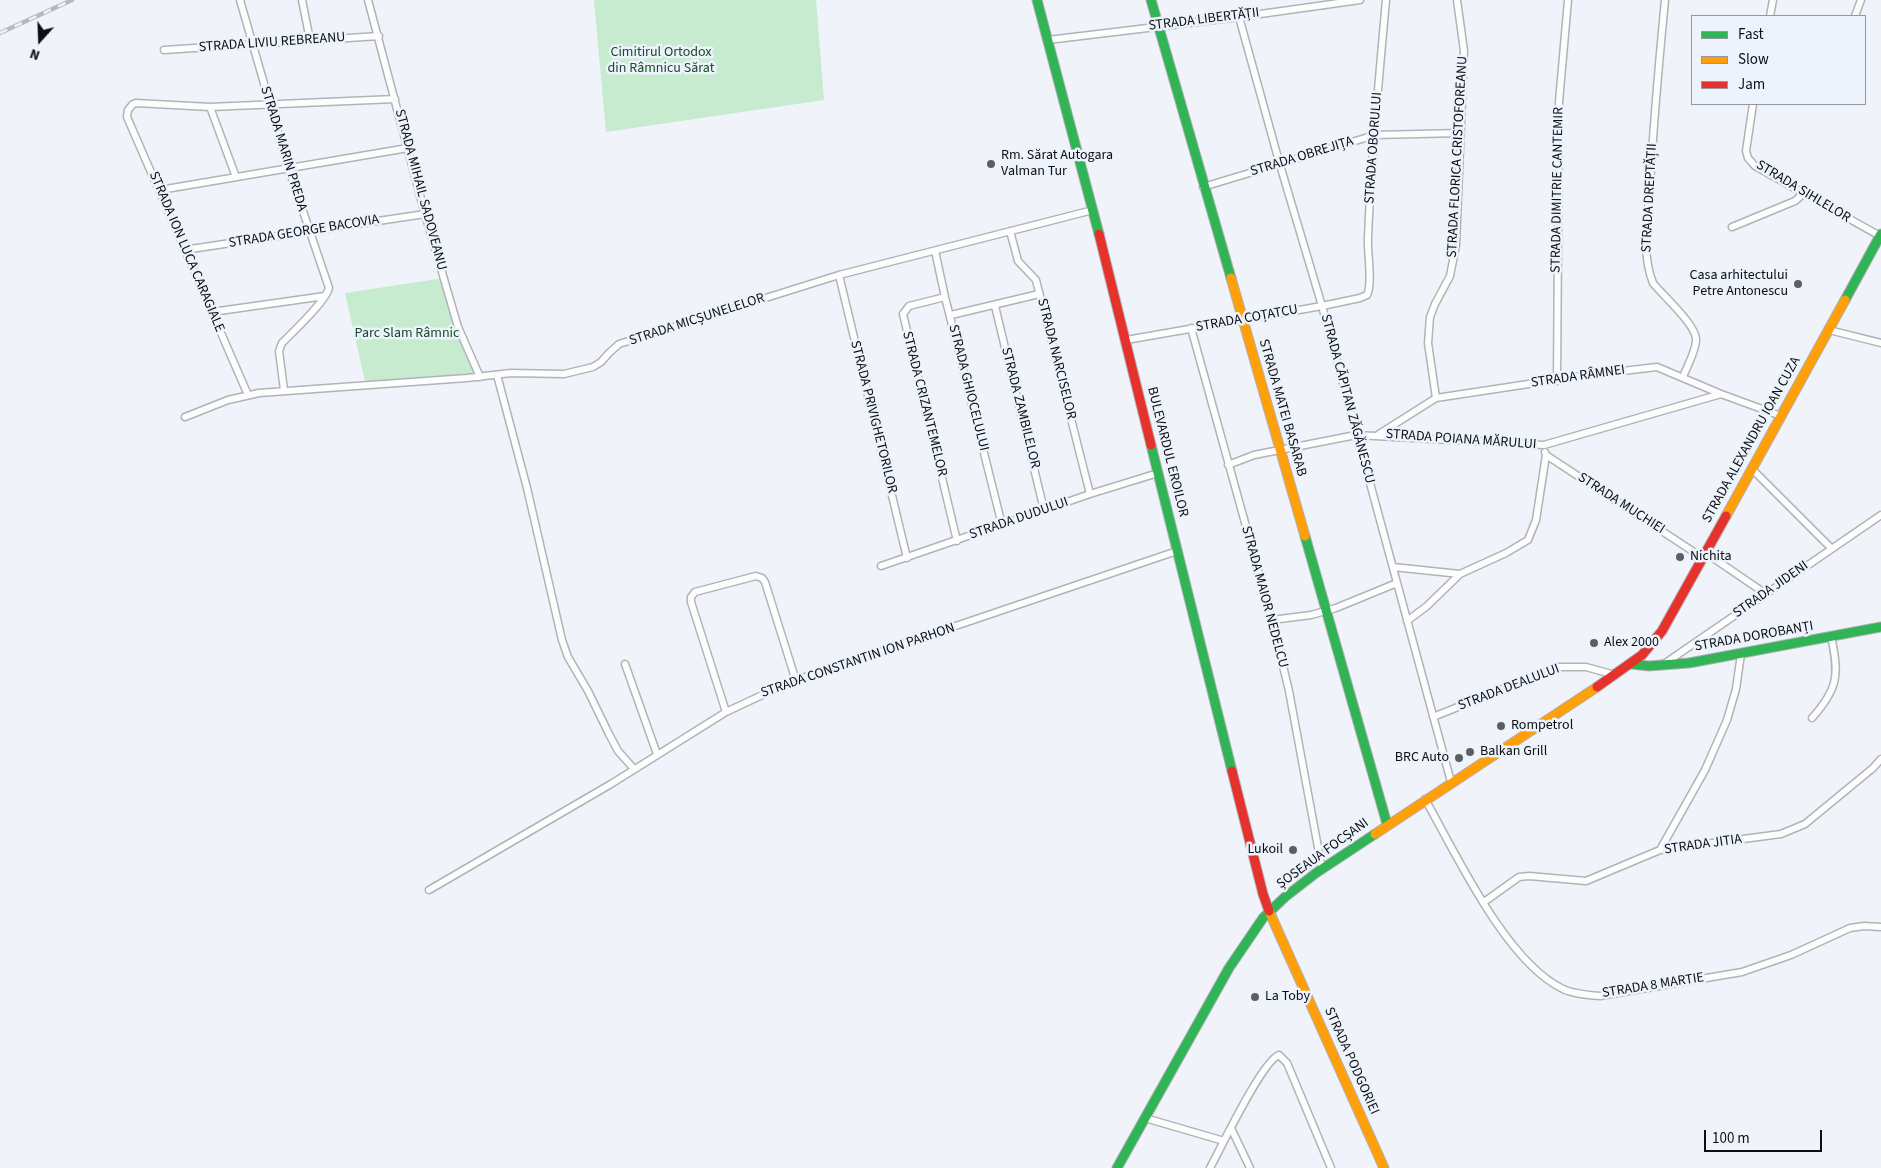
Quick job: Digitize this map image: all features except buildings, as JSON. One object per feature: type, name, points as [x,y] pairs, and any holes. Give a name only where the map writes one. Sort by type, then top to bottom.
[{"type":"main road","name":"BULEVARDUL EROILOR","points":[[1037,0],[1093,210],[1177,551],[1269,911]]},
{"type":"main road","name":"STRADA MATEI BASARAB","points":[[1151,0],[1387,824]]},
{"type":"main road","name":"STRADA ALEXANDRU IOAN CUZA","points":[[1642,654],[1662,631],[1705,556],[1880,235]]},
{"type":"main road","name":"STRADA DOROBANȚI","points":[[1631,664],[1661,666],[1741,654],[1881,627]]},
{"type":"main road","name":"ȘOSEAUA FOCȘANI","points":[[1117,1168],[1230,968],[1269,911],[1322,869],[1387,824],[1615,675],[1642,654]]},
{"type":"main road","name":"STRADA PODGORIEI","points":[[1269,911],[1384,1168]]},
{"type":"street","name":"STRADA MARIN PREDA","points":[[240,0],[288,168],[329,288],[325,296]]},
{"type":"street","points":[[302,0],[310,40]]},
{"type":"street","name":"STRADA MIHAIL SADOVEANU","points":[[368,0],[425,214],[458,327],[480,377]]},
{"type":"street","name":"STRADA LIBERTĂȚII","points":[[1048,40],[1239,17],[1307,3],[1360,0]]},
{"type":"street","name":"STRADA OBORULUI","points":[[1367,295],[1369,286],[1368,217],[1386,0]]},
{"type":"street","name":"STRADA FLORICA CRISTOFOREANU","points":[[1436,398],[1428,343],[1428,328],[1432,311],[1450,276],[1454,259],[1461,133],[1464,51],[1456,0]]},
{"type":"street","name":"STRADA DIMITRIE CANTEMIR","points":[[1557,381],[1559,102],[1568,0]]},
{"type":"street","name":"STRADA DREPTĂȚII","points":[[1666,0],[1651,165],[1647,236],[1648,260],[1653,283],[1690,325],[1696,335],[1695,346],[1683,377]]},
{"type":"street","points":[[1770,15],[1773,0]]},
{"type":"street","points":[[1855,15],[1861,0]]},
{"type":"street","name":"STRADA CĂPITAN ZĂGĂNESCU","points":[[1239,17],[1322,306],[1451,782]]},
{"type":"street","name":"STRADA LIVIU REBREANU","points":[[164,50],[379,36]]},
{"type":"street","points":[[236,177],[210,107],[269,106],[395,99]]},
{"type":"street","name":"STRADA ION LUCA CARAGIALE","points":[[210,107],[136,103],[128,110],[127,117],[248,395]]},
{"type":"street","name":"STRADA SIHLELOR","points":[[1753,105],[1746,144],[1748,158],[1756,166],[1803,194],[1880,235]]},
{"type":"street","name":"STRADA OBREJIȚA","points":[[1203,187],[1374,135],[1461,133]]},
{"type":"street","points":[[160,190],[408,148]]},
{"type":"street","points":[[1732,227],[1795,201],[1803,194]]},
{"type":"street","name":"STRADA MICȘUNELELOR","points":[[185,417],[228,400],[284,390],[334,388],[480,377],[497,374],[564,374],[593,367],[601,362],[619,344],[839,275],[1093,210]]},
{"type":"street","name":"STRADA GEORGE BACOVIA","points":[[184,250],[425,214]]},
{"type":"street","name":"STRADA NARCISELOR","points":[[1010,231],[1018,261],[1036,280],[1090,494]]},
{"type":"street","name":"STRADA GHIOCELULUI","points":[[936,251],[945,297],[1002,525]]},
{"type":"street","name":"STRADA PRIVIGHETORILOR","points":[[839,275],[907,558]]},
{"type":"street","points":[[951,315],[1039,294]]},
{"type":"street","name":"STRADA COȚATCU","points":[[1126,340],[1322,306],[1367,295]]},
{"type":"street","points":[[212,312],[325,296]]},
{"type":"street","points":[[284,390],[279,351],[282,343],[325,296]]},
{"type":"street","name":"STRADA CRIZANTEMELOR","points":[[945,297],[909,306],[903,314],[957,541]]},
{"type":"street","name":"STRADA ZAMBILELOR","points":[[995,306],[1044,510]]},
{"type":"street","name":"STRADA MAIOR NEDELCU","points":[[1191,328],[1272,620],[1289,691],[1322,869]]},
{"type":"street","points":[[1829,330],[1881,342]]},
{"type":"street","name":"STRADA RÂMNEI","points":[[1378,434],[1436,398],[1657,367],[1721,394],[1781,416]]},
{"type":"street","points":[[497,374],[527,488],[562,640],[568,657],[588,691],[618,751],[634,769]]},
{"type":"street","name":"STRADA POIANA MĂRULUI","points":[[1228,465],[1254,455],[1356,434],[1544,445],[1721,394]]},
{"type":"street","points":[[1407,621],[1428,606],[1460,574],[1506,553],[1528,540],[1536,520],[1546,454],[1544,445]]},
{"type":"street","name":"STRADA MUCHIEI","points":[[1546,454],[1766,594]]},
{"type":"street","points":[[1752,468],[1831,548]]},
{"type":"street","name":"STRADA DUDULUI","points":[[881,566],[1090,494],[1158,474]]},
{"type":"street","name":"STRADA JIDENI","points":[[1661,666],[1881,515]]},
{"type":"street","name":"STRADA CONSTANTIN ION PARHON","points":[[429,890],[518,840],[726,712],[762,694],[1177,551]]},
{"type":"street","points":[[1393,567],[1460,574]]},
{"type":"street","points":[[726,712],[692,602],[691,597],[695,592],[756,576],[762,578],[765,582],[796,681]]},
{"type":"street","points":[[1272,620],[1311,615],[1397,583]]},
{"type":"street","points":[[1812,718],[1830,694],[1836,675],[1831,636]]},
{"type":"street","points":[[1660,850],[1705,770],[1727,720],[1736,689],[1741,654]]},
{"type":"street","points":[[625,664],[657,754]]},
{"type":"street","name":"STRADA DEALULUI","points":[[1433,717],[1558,667],[1586,667],[1615,675]]},
{"type":"street","name":"STRADA JITIA","points":[[1484,902],[1518,876],[1586,881],[1660,850],[1782,834],[1805,824],[1873,768],[1881,759]]},
{"type":"street","name":"STRADA 8 MARTIE","points":[[1425,800],[1484,902],[1517,951],[1531,967],[1563,989],[1580,995],[1600,996],[1742,972],[1791,955],[1850,928],[1864,926],[1881,927]]},
{"type":"street","points":[[1210,1168],[1271,1060],[1279,1055],[1283,1057],[1331,1168]]},
{"type":"street","points":[[1145,1118],[1224,1141]]},
{"type":"street","points":[[1231,1128],[1250,1168]]},
{"type":"green space","name":"Cimitirul Ortodox din Râmnicu Sărat","points":[[594,0],[816,0],[824,100],[606,132]]},
{"type":"green space","name":"Parc Slam Râmnic","points":[[444,278],[458,327],[480,377],[366,386],[345,293]]},
{"type":"railway","points":[[0,33],[72,0]]},
{"type":"traffic: fast","points":[[1037,0],[1099,234]]},
{"type":"traffic: fast","points":[[1151,0],[1231,278]]},
{"type":"traffic: fast","points":[[1845,300],[1881,234]]},
{"type":"traffic: fast","points":[[1151,445],[1232,771]]},
{"type":"traffic: fast","points":[[1305,536],[1387,824]]},
{"type":"traffic: fast","points":[[1631,664],[1649,666],[1689,663],[1881,627]]},
{"type":"traffic: fast","points":[[1117,1168],[1229,968],[1263,918],[1285,897],[1316,873],[1375,834]]},
{"type":"traffic: slow","points":[[1231,278],[1305,536]]},
{"type":"traffic: slow","points":[[1726,516],[1845,300]]},
{"type":"traffic: slow","points":[[1375,834],[1597,687]]},
{"type":"traffic: slow","points":[[1269,911],[1384,1168]]},
{"type":"traffic: jam","points":[[1099,234],[1151,445]]},
{"type":"traffic: jam","points":[[1597,687],[1642,655],[1662,631],[1726,516]]},
{"type":"traffic: jam","points":[[1232,771],[1269,911]]},
{"type":"place","name":"Rm. Sărat Autogara Valman Tur","points":[[991,164]]},
{"type":"place","name":"Casa arhitectului Petre Antonescu","points":[[1798,284]]},
{"type":"place","name":"Nichita","points":[[1680,557]]},
{"type":"place","name":"Alex 2000","points":[[1594,643]]},
{"type":"place","name":"Rompetrol","points":[[1501,726]]},
{"type":"place","name":"Balkan Grill","points":[[1470,752]]},
{"type":"place","name":"BRC Auto","points":[[1459,758]]},
{"type":"place","name":"Lukoil","points":[[1293,850]]},
{"type":"place","name":"La Toby","points":[[1255,997]]}]
